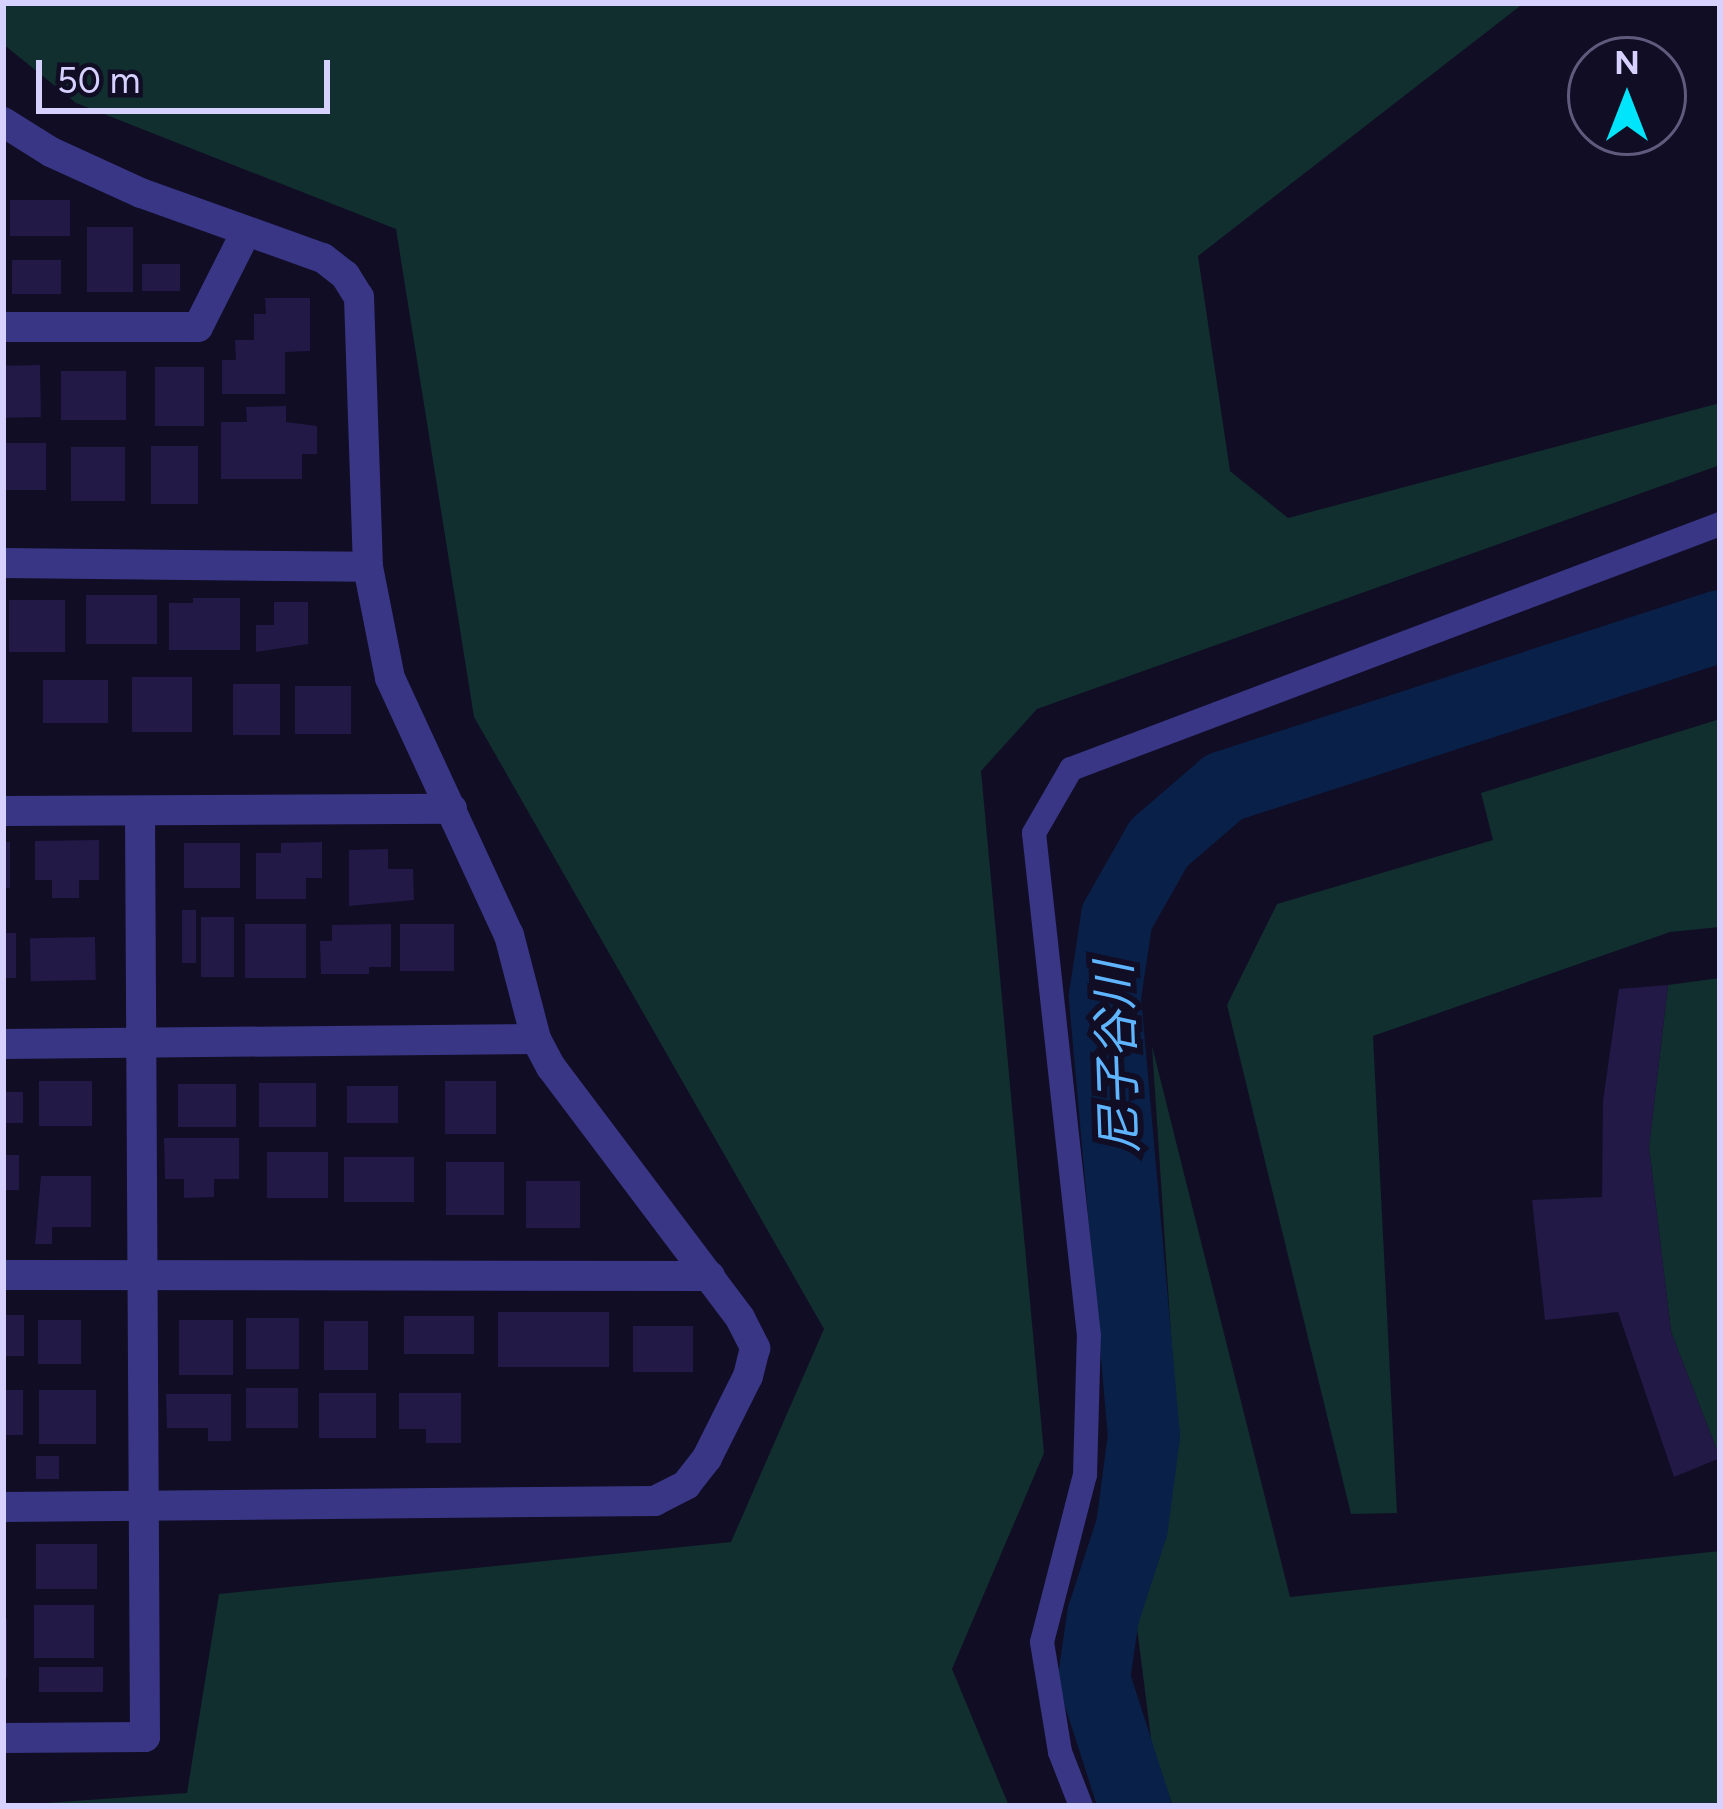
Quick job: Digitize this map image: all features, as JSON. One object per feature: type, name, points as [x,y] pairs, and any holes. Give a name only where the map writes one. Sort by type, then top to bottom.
[{"type":"street","points":[[3,122],[69,160],[323,258],[345,275],[358,297],[368,567],[390,678],[509,935],[536,1039],[578,1103],[740,1318],[755,1348],[707,1458],[686,1485],[655,1501],[3,1507]]},
{"type":"street","points":[[3,327],[198,327],[246,232]]},
{"type":"street","points":[[3,563],[368,567]]},
{"type":"street","points":[[3,811],[452,809]]},
{"type":"street","points":[[3,1738],[145,1737],[145,1044],[140,812]]},
{"type":"street","points":[[3,1043],[536,1039]]},
{"type":"street","points":[[3,1275],[710,1276]]},
{"type":"lane","points":[[1081,1806],[1060,1752],[1042,1642],[1085,1475],[1089,1336],[1034,833],[1071,769],[1720,524]]},
{"type":"green space","points":[[3,3],[1524,3],[1198,256],[1230,471],[1288,518],[1720,403],[1720,465],[1037,709],[981,771],[1044,1453],[952,1669],[1009,1806],[3,1806],[187,1793],[219,1594],[731,1542],[824,1329],[474,717],[396,229],[76,103],[3,44]]},
{"type":"green space","points":[[1720,719],[1720,927],[1670,932],[1373,1036],[1397,1513],[1351,1514],[1227,1005],[1277,904],[1493,840],[1481,793]]},
{"type":"green space","points":[[1720,978],[1720,1458],[1671,1332],[1649,1147],[1668,985]]},
{"type":"green space","points":[[1152,1046],[1290,1597],[1720,1551],[1720,1806],[1173,1806],[1153,1754],[1136,1620],[1176,1411]]},
{"type":"building","points":[[10,200],[70,200],[70,236],[10,236]]},
{"type":"building","points":[[87,227],[133,227],[133,292],[87,292]]},
{"type":"building","points":[[12,260],[61,260],[61,294],[12,294]]},
{"type":"building","points":[[142,264],[180,264],[180,291],[142,291]]},
{"type":"building","points":[[265,298],[310,298],[310,351],[285,352],[285,394],[222,394],[222,360],[236,360],[235,340],[254,340],[254,314],[266,314]]},
{"type":"building","points":[[40,365],[41,417],[4,418],[3,366]]},
{"type":"building","points":[[155,367],[204,367],[204,426],[155,426]]},
{"type":"building","points":[[61,371],[126,371],[126,420],[61,420]]},
{"type":"building","points":[[286,406],[286,422],[317,426],[317,454],[302,454],[302,479],[221,479],[221,422],[247,422],[246,407]]},
{"type":"building","points":[[3,443],[46,443],[46,490],[3,490]]},
{"type":"building","points":[[151,446],[198,446],[198,504],[151,504]]},
{"type":"building","points":[[71,447],[125,447],[125,501],[71,501]]},
{"type":"building","points":[[86,595],[157,595],[157,644],[86,644]]},
{"type":"building","points":[[193,598],[240,598],[240,650],[169,650],[169,603],[193,603]]},
{"type":"building","points":[[9,600],[65,600],[65,652],[9,652]]},
{"type":"building","points":[[274,602],[308,602],[308,644],[256,652],[256,625],[274,625]]},
{"type":"building","points":[[132,677],[192,677],[192,732],[132,732]]},
{"type":"building","points":[[43,680],[108,680],[108,723],[43,723]]},
{"type":"building","points":[[233,684],[280,684],[280,735],[233,735]]},
{"type":"building","points":[[295,686],[351,686],[351,734],[295,734]]},
{"type":"building","points":[[99,840],[99,880],[79,880],[79,898],[52,898],[52,880],[35,880],[35,841]]},
{"type":"building","points":[[3,842],[10,842],[10,888],[3,888]]},
{"type":"building","points":[[322,842],[322,878],[306,878],[306,899],[256,899],[256,853],[281,853],[281,843]]},
{"type":"building","points":[[184,843],[240,843],[240,888],[184,888]]},
{"type":"building","points":[[388,849],[388,869],[413,869],[414,900],[349,906],[349,850]]},
{"type":"building","points":[[182,910],[196,910],[196,963],[182,963]]},
{"type":"building","points":[[201,917],[234,917],[234,977],[201,977]]},
{"type":"building","points":[[245,924],[306,924],[306,978],[245,978]]},
{"type":"building","points":[[391,924],[391,967],[369,967],[369,974],[321,974],[320,941],[332,941],[332,925]]},
{"type":"building","points":[[400,924],[454,924],[454,971],[400,971]]},
{"type":"building","points":[[3,933],[16,933],[16,978],[3,978]]},
{"type":"building","points":[[95,937],[96,980],[31,981],[30,938]]},
{"type":"building","points":[[1668,985],[1649,1147],[1671,1332],[1720,1458],[1674,1477],[1618,1312],[1545,1320],[1532,1200],[1602,1197],[1603,1101],[1619,989]]},
{"type":"building","points":[[39,1081],[92,1081],[92,1126],[39,1126]]},
{"type":"building","points":[[445,1081],[496,1081],[496,1134],[445,1134]]},
{"type":"building","points":[[259,1083],[316,1083],[316,1127],[259,1127]]},
{"type":"building","points":[[178,1084],[236,1084],[236,1127],[178,1127]]},
{"type":"building","points":[[347,1086],[398,1086],[398,1123],[347,1123]]},
{"type":"building","points":[[3,1092],[23,1092],[23,1123],[3,1123]]},
{"type":"building","points":[[164,1138],[239,1138],[239,1179],[214,1179],[214,1197],[184,1198],[184,1179],[165,1179]]},
{"type":"building","points":[[267,1152],[328,1152],[328,1198],[267,1198]]},
{"type":"building","points":[[3,1155],[19,1155],[19,1190],[3,1190]]},
{"type":"building","points":[[344,1157],[414,1157],[414,1202],[344,1202]]},
{"type":"building","points":[[446,1162],[504,1162],[504,1215],[446,1215]]},
{"type":"building","points":[[41,1176],[91,1176],[91,1227],[52,1227],[52,1244],[35,1244]]},
{"type":"building","points":[[526,1181],[580,1181],[580,1228],[526,1228]]},
{"type":"building","points":[[498,1312],[609,1312],[609,1367],[498,1367]]},
{"type":"building","points":[[3,1315],[24,1315],[24,1356],[3,1356]]},
{"type":"building","points":[[404,1316],[474,1316],[474,1354],[404,1354]]},
{"type":"building","points":[[246,1318],[299,1318],[299,1369],[246,1369]]},
{"type":"building","points":[[38,1320],[81,1320],[81,1364],[38,1364]]},
{"type":"building","points":[[179,1320],[233,1320],[233,1375],[179,1375]]},
{"type":"building","points":[[324,1321],[368,1321],[368,1370],[324,1370]]},
{"type":"building","points":[[633,1326],[693,1326],[693,1372],[633,1372]]},
{"type":"building","points":[[246,1388],[298,1388],[298,1428],[246,1428]]},
{"type":"building","points":[[3,1390],[23,1390],[23,1435],[3,1435]]},
{"type":"building","points":[[39,1390],[96,1390],[96,1444],[39,1444]]},
{"type":"building","points":[[319,1393],[376,1393],[376,1438],[319,1438]]},
{"type":"building","points":[[399,1393],[461,1393],[461,1443],[426,1443],[426,1429],[399,1429]]},
{"type":"building","points":[[166,1394],[231,1394],[231,1441],[208,1441],[208,1428],[167,1428]]},
{"type":"building","points":[[36,1456],[59,1456],[59,1479],[36,1479]]},
{"type":"building","points":[[36,1544],[97,1544],[97,1589],[36,1589]]},
{"type":"building","points":[[34,1605],[94,1605],[94,1658],[34,1658]]},
{"type":"building","points":[[3,1619],[7,1619],[7,1677],[3,1677]]},
{"type":"building","points":[[39,1667],[103,1667],[103,1692],[39,1692]]},
{"type":"waterway","name":"尼子谷川","points":[[1135,1806],[1094,1679],[1103,1616],[1132,1527],[1144,1436],[1105,996],[1117,917],[1159,843],[1224,787],[1720,626]]}]
